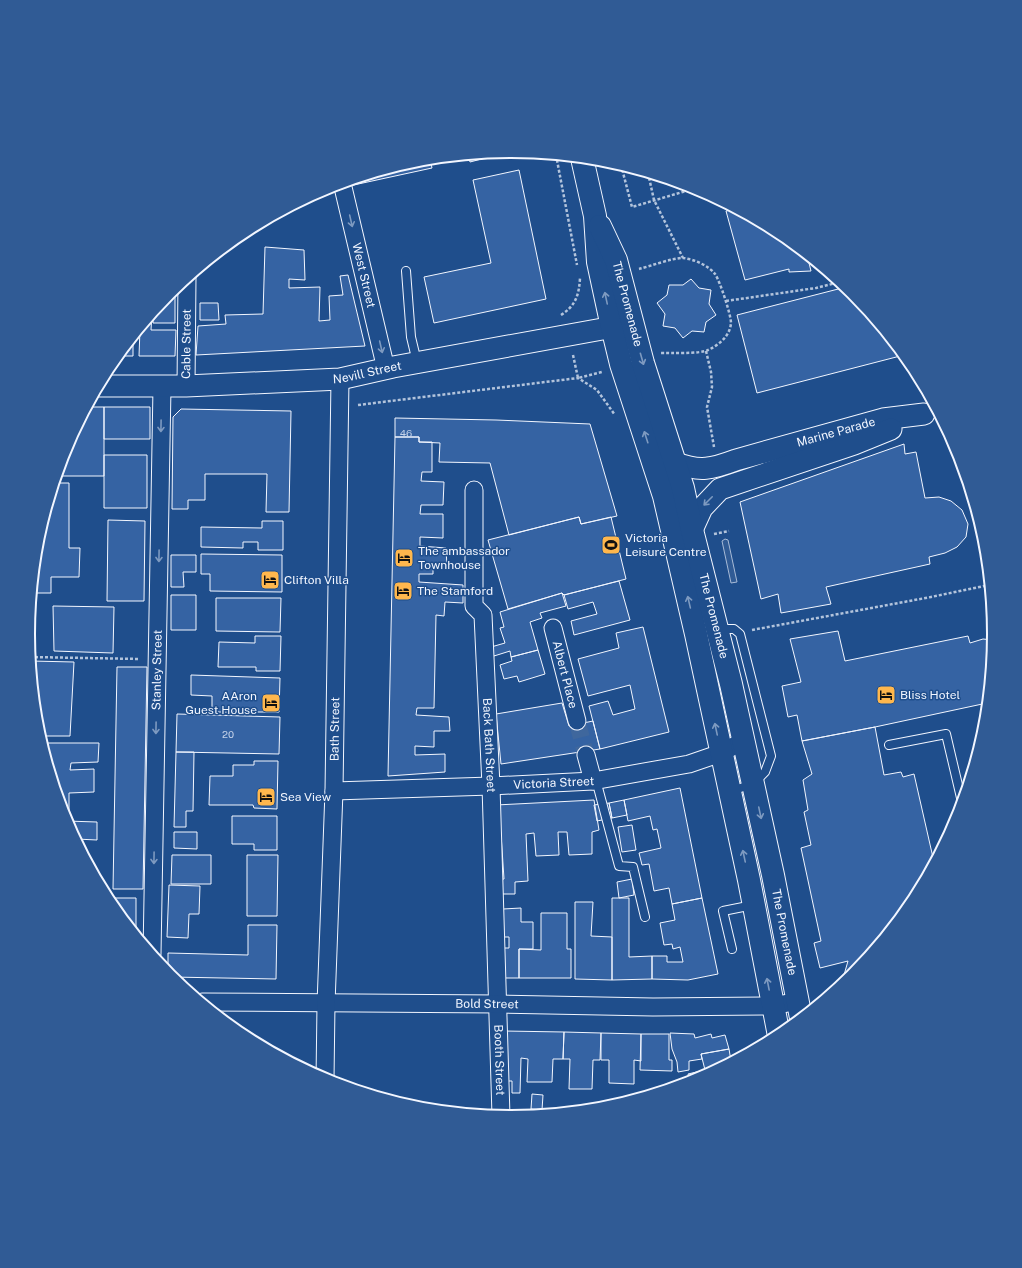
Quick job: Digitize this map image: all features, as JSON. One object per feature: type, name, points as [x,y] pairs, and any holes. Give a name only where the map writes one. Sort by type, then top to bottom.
[{"type":"main road","name":"The Promenade","points":[[583,164],[595,216],[616,260],[622,325],[643,363],[707,632],[741,681],[744,741],[773,875],[799,1009]]},
{"type":"main road","name":"The Promenade","points":[[670,481],[701,533],[707,632],[721,753],[749,880],[777,1029]]},
{"type":"main road","points":[[749,880],[773,875]]},
{"type":"street","name":"West Street","points":[[343,189],[386,368]]},
{"type":"street","name":"Cable Street","points":[[186,386],[187,285]]},
{"type":"street","name":"Nevill Street","points":[[105,386],[162,387],[340,379],[386,368],[622,325]]},
{"type":"street","name":"Bath Street","points":[[325,1072],[326,1004],[334,791],[340,379]]},
{"type":"street","name":"Stanley Street","points":[[152,947],[162,387]]},
{"type":"street","name":"Marine Parade","points":[[670,481],[689,468],[714,468],[736,460],[883,419],[930,412]]},
{"type":"street","name":"Marine Parade","points":[[701,533],[702,508],[720,489],[854,444],[930,412]]},
{"type":"street","name":"Marine Parade","points":[[670,481],[820,446],[854,444]]},
{"type":"street","name":"Back Bath Street","points":[[474,490],[474,606],[483,615],[491,786],[498,1004]]},
{"type":"street","name":"Albert Place","points":[[553,628],[577,721]]},
{"type":"street","name":"Victoria Street","points":[[334,791],[491,786],[595,780],[689,764],[721,753],[744,741]]},
{"type":"street","points":[[586,756],[595,780]]},
{"type":"street","name":"Bold Street","points":[[209,1002],[498,1004],[653,1007],[773,1006]]},
{"type":"street","name":"Booth Street","points":[[498,1004],[501,1110]]},
{"type":"street","name":"The Promenade","points":[[773,1006],[799,1009]]},
{"type":"lane","points":[[406,270],[411,337],[417,363]]},
{"type":"lane","points":[[707,632],[734,629],[740,634],[741,681],[771,756],[765,772],[753,784],[730,792]]},
{"type":"lane","points":[[889,745],[946,734],[960,793]]},
{"type":"lane","points":[[595,780],[619,866],[633,867],[645,918]]},
{"type":"lane","points":[[732,949],[723,911],[754,905]]},
{"type":"path","points":[[557,160],[572,243]]},
{"type":"path","points":[[623,171],[632,207],[685,191]]},
{"type":"path","points":[[649,179],[654,200],[683,258],[701,263],[716,274],[726,301],[731,323],[726,337],[706,351],[711,372],[712,387],[707,407],[715,450]]},
{"type":"path","points":[[726,301],[816,288],[833,284]]},
{"type":"path","points":[[340,407],[578,378],[597,390],[619,420]]},
{"type":"path","points":[[701,533],[729,531]]},
{"type":"path","points":[[740,634],[751,630],[984,586]]},
{"type":"path","points":[[36,658],[157,660]]},
{"type":"shaded area","points":[[725,539],[728,540],[737,582],[731,583],[722,541]]},
{"type":"building","points":[[482,159],[470,162],[469,160]]},
{"type":"building","points":[[431,165],[432,168],[352,185],[388,174],[418,167]]},
{"type":"building","points":[[519,170],[546,299],[434,323],[424,277],[491,263],[473,180]]},
{"type":"building","points":[[728,210],[749,222],[801,256],[809,263],[811,271],[789,272],[789,269],[745,280],[726,211]]},
{"type":"building","points":[[265,247],[304,250],[305,280],[289,279],[289,288],[320,287],[319,321],[330,320],[329,296],[343,295],[340,276],[348,275],[365,346],[196,355],[198,326],[226,324],[225,315],[263,314]]},
{"type":"building","points":[[691,279],[699,288],[711,290],[709,304],[716,315],[706,322],[704,332],[692,331],[683,338],[675,328],[663,326],[665,314],[657,303],[667,295],[669,285],[683,285]]},
{"type":"building","points":[[839,289],[869,320],[898,357],[757,393],[737,315]]},
{"type":"building","points":[[175,296],[175,323],[153,323],[153,320]]},
{"type":"building","points":[[200,303],[218,303],[219,320],[200,320]]},
{"type":"building","points":[[152,322],[151,330],[176,330],[175,356],[139,356],[140,336]]},
{"type":"building","points":[[133,344],[133,356],[125,356]]},
{"type":"building","points":[[93,407],[104,407],[104,476],[62,476],[84,423]]},
{"type":"building","points":[[104,407],[150,407],[150,439],[104,439]]},
{"type":"building","points":[[181,409],[291,411],[289,512],[266,512],[267,474],[205,474],[205,500],[188,500],[188,509],[172,509],[173,417]]},
{"type":"building","points":[[395,418],[590,424],[617,516],[581,524],[579,517],[509,535],[490,463],[439,462],[440,443],[419,442],[419,437],[395,437]]},
{"type":"building","points":[[395,437],[419,437],[419,442],[432,442],[432,472],[422,472],[421,481],[444,482],[443,505],[421,505],[420,514],[443,514],[443,538],[420,537],[420,546],[446,548],[447,567],[433,568],[433,574],[419,574],[419,582],[463,585],[463,603],[445,602],[444,616],[436,615],[434,708],[417,708],[416,715],[449,717],[450,731],[434,731],[434,747],[415,746],[415,755],[445,754],[445,772],[388,776]]},
{"type":"building","points":[[904,444],[905,454],[916,452],[925,498],[939,497],[951,501],[962,510],[968,524],[966,537],[957,547],[945,553],[929,557],[930,564],[826,587],[831,604],[781,613],[778,594],[761,599],[740,502]]},
{"type":"building","points":[[104,455],[147,455],[147,508],[104,508]]},
{"type":"building","points":[[59,483],[69,483],[69,548],[80,548],[79,577],[51,577],[51,593],[37,593],[44,541]]},
{"type":"building","points":[[579,517],[581,524],[611,517],[626,579],[564,595],[562,593],[508,609],[488,540]]},
{"type":"building","points":[[108,520],[145,521],[144,601],[107,601]]},
{"type":"building","points":[[262,521],[283,521],[283,550],[258,550],[258,542],[243,542],[243,548],[201,547],[201,527],[262,528]]},
{"type":"building","points":[[201,554],[282,555],[282,592],[210,591],[210,574],[201,574]]},
{"type":"building","points":[[171,555],[196,555],[196,572],[183,572],[184,587],[171,587]]},
{"type":"building","points":[[619,581],[630,620],[574,635],[571,621],[597,614],[593,602],[568,609],[564,595]]},
{"type":"building","points":[[562,593],[566,606],[540,613],[542,618],[530,622],[538,650],[511,657],[510,651],[494,656],[491,647],[505,643],[500,628],[504,627],[500,612]]},
{"type":"building","points":[[171,595],[196,595],[196,630],[171,630]]},
{"type":"building","points":[[216,598],[281,598],[280,632],[216,631]]},
{"type":"building","points":[[53,606],[114,607],[113,653],[54,651]]},
{"type":"building","points":[[643,627],[669,732],[600,749],[589,706],[608,701],[613,715],[635,709],[630,685],[588,696],[578,659],[619,648],[616,633]]},
{"type":"building","name":"Bliss Hotel","points":[[838,631],[845,661],[968,636],[970,643],[987,639],[986,665],[982,704],[802,741],[797,715],[788,717],[782,686],[801,682],[790,639]]},
{"type":"building","points":[[255,636],[281,636],[280,671],[256,671],[256,667],[218,667],[219,642],[255,643]]},
{"type":"building","points":[[538,650],[545,674],[519,682],[517,676],[504,679],[500,665],[512,661],[511,657]]},
{"type":"building","points":[[36,661],[74,662],[70,736],[46,736],[39,696]]},
{"type":"building","points":[[117,667],[147,667],[143,889],[113,889]]},
{"type":"building","points":[[191,675],[280,678],[279,712],[212,712],[212,696],[191,695]]},
{"type":"building","points":[[562,703],[569,726],[593,721],[600,749],[501,764],[496,714]]},
{"type":"building","points":[[177,714],[280,717],[279,754],[176,752]]},
{"type":"building","points":[[875,727],[884,775],[901,772],[903,777],[914,774],[932,855],[907,898],[889,924],[844,975],[848,961],[820,968],[814,943],[821,941],[801,848],[811,845],[804,812],[808,810],[803,780],[812,774],[802,741]]},
{"type":"building","points":[[48,743],[99,743],[98,762],[71,763],[70,770],[94,769],[94,792],[69,793],[69,811],[60,787]]},
{"type":"building","points":[[176,752],[194,752],[193,811],[186,811],[186,827],[174,827]]},
{"type":"building","points":[[254,761],[278,761],[277,809],[254,808],[253,805],[209,805],[210,776],[233,776],[233,765],[254,765]]},
{"type":"building","points":[[680,788],[702,898],[672,904],[669,888],[654,891],[649,864],[642,865],[639,853],[661,848],[657,829],[653,830],[650,816],[628,821],[624,800]]},
{"type":"building","points":[[594,800],[599,830],[592,832],[592,854],[569,855],[567,832],[558,832],[559,855],[536,856],[534,833],[526,834],[528,881],[515,882],[515,894],[499,894],[498,880],[504,879],[501,834],[496,805]]},
{"type":"building","points":[[624,800],[627,815],[612,818],[609,803]]},
{"type":"building","points":[[609,803],[612,818],[597,821],[594,805]]},
{"type":"building","points":[[232,816],[277,816],[277,850],[254,850],[254,844],[232,844]]},
{"type":"building","points":[[73,821],[97,822],[97,840],[81,839]]},
{"type":"building","points":[[632,825],[636,850],[622,852],[618,827]]},
{"type":"building","points":[[174,832],[197,832],[197,849],[174,848]]},
{"type":"building","points":[[172,855],[211,855],[211,884],[171,884]]},
{"type":"building","points":[[247,855],[278,855],[277,916],[247,916]]},
{"type":"building","points":[[632,879],[634,895],[619,898],[617,882]]},
{"type":"building","points":[[169,885],[200,886],[199,914],[189,914],[188,938],[167,937]]},
{"type":"building","points":[[115,898],[136,898],[136,928]]},
{"type":"building","points":[[612,898],[629,898],[629,957],[652,956],[652,979],[612,980]]},
{"type":"building","points":[[702,898],[718,974],[688,980],[652,979],[652,956],[667,956],[667,962],[683,962],[680,947],[673,949],[672,944],[664,945],[660,923],[675,920],[672,904]]},
{"type":"building","points":[[575,902],[593,902],[591,936],[612,937],[612,980],[575,979]]},
{"type":"building","points":[[521,908],[521,922],[533,922],[533,949],[519,949],[519,978],[502,978],[502,948],[509,948],[509,937],[503,937],[503,909]]},
{"type":"building","points":[[541,913],[567,913],[567,949],[571,949],[571,978],[519,978],[519,949],[541,950]]},
{"type":"building","points":[[248,925],[277,925],[276,979],[181,977],[168,964],[168,953],[248,955]]},
{"type":"building","points":[[504,1031],[564,1032],[563,1059],[553,1059],[552,1082],[527,1082],[528,1059],[521,1058],[520,1093],[512,1093],[512,1081],[504,1081]]},
{"type":"building","points":[[564,1032],[601,1033],[600,1060],[593,1060],[592,1089],[569,1089],[570,1059],[563,1059]]},
{"type":"building","points":[[601,1033],[641,1034],[641,1061],[634,1060],[634,1084],[609,1083],[609,1060],[601,1060]]},
{"type":"building","points":[[670,1033],[694,1034],[695,1038],[711,1034],[712,1038],[725,1035],[729,1049],[701,1054],[702,1059],[689,1061],[689,1070],[678,1072],[677,1062],[672,1049]]},
{"type":"building","points":[[641,1034],[669,1034],[669,1060],[672,1060],[672,1071],[640,1070]]},
{"type":"building","points":[[729,1049],[730,1056],[705,1069],[701,1054]]},
{"type":"building","points":[[699,1072],[688,1076],[688,1074]]},
{"type":"building","points":[[532,1094],[543,1095],[542,1109],[531,1109]]},
{"type":"tunnel","points":[[577,721],[586,755]]},
{"type":"place","name":"Victoria Leisure Centre","points":[[611,545]]},
{"type":"place","name":"The ambassador Townhouse","points":[[404,558]]},
{"type":"place","name":"Clifton Villa","points":[[270,580]]},
{"type":"place","name":"The Stamford","points":[[403,591]]},
{"type":"place","name":"Bliss Hotel","points":[[886,695]]},
{"type":"place","name":"AAron Guest House","points":[[271,703]]},
{"type":"place","name":"Sea View","points":[[266,797]]}]
